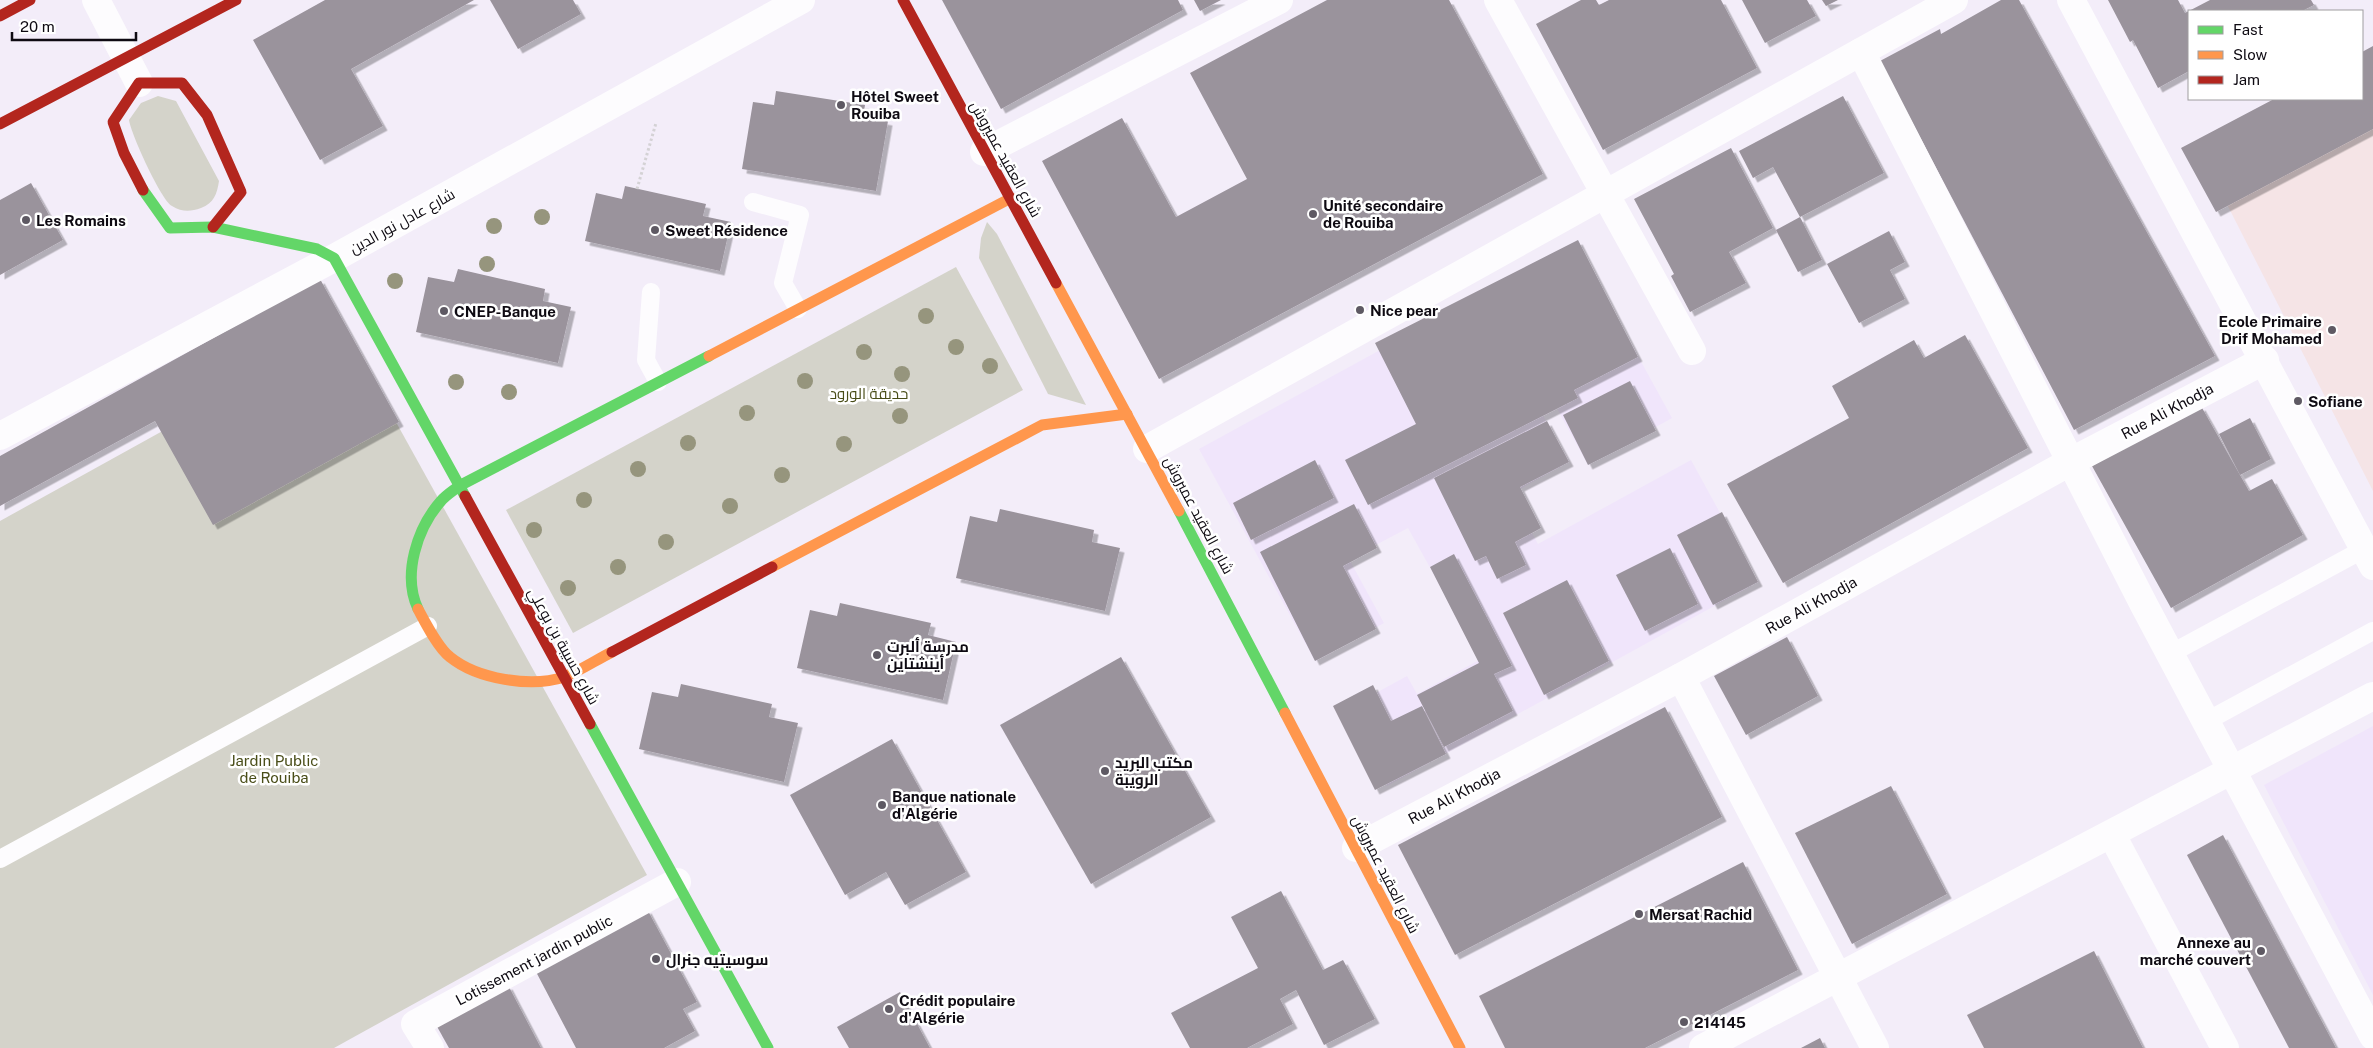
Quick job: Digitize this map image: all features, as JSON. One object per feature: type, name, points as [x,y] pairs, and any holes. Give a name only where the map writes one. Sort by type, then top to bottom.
[{"type":"street","points":[[0,16],[30,0]]},
{"type":"street","points":[[96,0],[138,83]]},
{"type":"street","points":[[0,124],[124,57],[236,0]]},
{"type":"street","name":"شارع عادل نور الدين","points":[[0,436],[334,258],[801,0]]},
{"type":"street","name":"شارع العقيد عميروش","points":[[903,0],[984,152],[1148,449],[1460,1048]]},
{"type":"street","points":[[984,152],[1279,0]]},
{"type":"street","points":[[1498,0],[1692,351]]},
{"type":"street","points":[[1148,449],[1954,0]]},
{"type":"street","points":[[2071,0],[2369,557]]},
{"type":"street","points":[[1861,52],[2070,462],[2231,772],[2373,1036]]},
{"type":"street","points":[[138,83],[182,83],[207,115],[241,192],[213,227]]},
{"type":"street","points":[[138,83],[113,122],[124,155],[137,181],[170,228],[213,227],[317,249],[334,258]]},
{"type":"street","points":[[1011,198],[459,486],[440,502],[432,514],[413,558],[413,597],[428,626],[449,657],[478,672],[518,682],[542,682],[564,677],[1042,425],[1127,414]]},
{"type":"street","name":"شارع حسيبة بن بوعلي","points":[[334,258],[768,1048]]},
{"type":"street","name":"Rue Ali Khodja","points":[[1356,848],[1680,677],[2070,462],[2265,360]]},
{"type":"street","points":[[1680,677],[1875,1048]]},
{"type":"street","points":[[1703,1048],[2373,696]]},
{"type":"street","points":[[2112,834],[2225,1048]]},
{"type":"street","name":"Lotissement jardin public","points":[[430,1048],[415,1024],[677,882]]},
{"type":"lane","points":[[752,202],[800,215],[783,283],[798,309]]},
{"type":"lane","points":[[651,292],[646,360],[658,382]]},
{"type":"lane","points":[[2170,654],[2369,557]]},
{"type":"lane","points":[[0,859],[428,626]]},
{"type":"lane","points":[[2205,722],[2373,631]]},
{"type":"path","points":[[637,189],[656,120],[640,89]]},
{"type":"shaded area","name":"Ecole Primaire Drif Mohamed","points":[[2373,83],[2373,491],[2209,169],[2342,100],[2363,100],[2363,88]]},
{"type":"shaded area","points":[[1576,243],[1672,418],[1588,465],[1555,405],[1541,412],[1569,462],[1511,494],[1538,544],[1691,460],[1758,582],[1387,786],[1345,710],[1407,676],[1417,694],[1481,659],[1408,528],[1349,559],[1384,623],[1315,661],[1199,449]]},
{"type":"shaded area","points":[[2373,726],[2373,995],[2264,785]]},
{"type":"green space","points":[[158,96],[176,101],[219,181],[214,198],[209,204],[201,208],[190,211],[183,210],[172,206],[167,201],[154,180],[135,138],[129,120],[141,103]]},
{"type":"green space","points":[[987,222],[997,234],[1086,405],[1048,394],[979,258],[981,238]]},
{"type":"green space","name":"حديقة الورود","points":[[956,267],[1023,390],[573,633],[506,510]]},
{"type":"green space","name":"Jardin Public de Rouiba","points":[[345,330],[647,875],[334,1048],[0,1048],[0,521]]},
{"type":"building","points":[[325,0],[474,0],[351,69],[383,126],[320,160],[253,40]]},
{"type":"building","points":[[490,0],[573,0],[581,14],[518,49]]},
{"type":"building","points":[[942,0],[1178,0],[1183,10],[1001,109]]},
{"type":"building","points":[[1194,0],[1221,0],[1200,11]]},
{"type":"building","points":[[1327,0],[1449,0],[1543,174],[1159,379],[1042,161],[1122,118],[1176,217],[1247,179],[1190,73]]},
{"type":"building","points":[[1581,0],[1596,0],[1599,5],[1609,0],[1721,0],[1757,68],[1603,150],[1536,24]]},
{"type":"building","points":[[1742,0],[1807,0],[1816,16],[1765,43]]},
{"type":"building","points":[[1822,0],[1838,0],[1826,6]]},
{"type":"building","points":[[2001,0],[2019,0],[2215,356],[2074,430],[1880,61],[1940,29],[1941,34]]},
{"type":"building","points":[[2108,0],[2178,0],[2185,13],[2188,11],[2188,72],[2158,88],[2133,40],[2130,42]]},
{"type":"building","points":[[2210,0],[2311,0],[2314,5],[2304,10],[2191,10]]},
{"type":"building","points":[[2373,46],[2373,129],[2216,212],[2181,148],[2272,100],[2363,100],[2363,51]]},
{"type":"building","points":[[776,91],[865,105],[863,117],[888,121],[876,191],[742,169],[753,102],[774,105]]},
{"type":"building","points":[[1843,96],[1884,173],[1800,217],[1773,167],[1753,178],[1739,151]]},
{"type":"building","points":[[1731,148],[1773,228],[1729,252],[1746,283],[1690,312],[1671,276],[1674,274],[1634,199]]},
{"type":"building","name":"Les Romains","points":[[31,183],[63,240],[0,275],[0,200]]},
{"type":"building","points":[[625,186],[706,204],[703,216],[731,222],[720,271],[585,241],[596,193],[622,199]]},
{"type":"building","points":[[1800,217],[1822,260],[1798,272],[1776,230]]},
{"type":"building","points":[[1889,231],[1905,262],[1890,270],[1905,299],[1859,323],[1827,264]]},
{"type":"building","points":[[1578,240],[1638,357],[1574,390],[1578,398],[1368,505],[1345,460],[1416,424],[1375,343]]},
{"type":"building","points":[[458,269],[545,289],[543,301],[571,307],[558,363],[416,332],[428,277],[454,282]]},
{"type":"building","points":[[320,279],[399,422],[213,525],[155,421],[0,506],[0,456]]},
{"type":"building","points":[[1965,335],[2028,448],[1783,583],[1727,484],[1849,418],[1832,386],[1914,340],[1924,358]]},
{"type":"building","points":[[1630,381],[1656,431],[1588,465],[1563,415]]},
{"type":"building","points":[[2201,406],[2249,491],[2272,479],[2303,535],[2171,608],[2092,466]]},
{"type":"building","points":[[2250,418],[2271,459],[2240,475],[2219,434]]},
{"type":"building","points":[[1547,421],[1569,462],[1520,487],[1541,528],[1515,542],[1526,565],[1497,579],[1486,556],[1475,561],[1434,478]]},
{"type":"building","points":[[1315,460],[1334,498],[1251,540],[1233,503]]},
{"type":"building","points":[[1354,504],[1377,548],[1343,566],[1376,629],[1315,661],[1260,552]]},
{"type":"building","points":[[1000,509],[1094,530],[1092,542],[1120,548],[1105,611],[956,578],[970,516],[997,522]]},
{"type":"building","points":[[1722,512],[1758,582],[1713,605],[1677,535]]},
{"type":"building","points":[[1670,548],[1698,604],[1645,631],[1616,575]]},
{"type":"building","points":[[1454,554],[1512,666],[1494,674],[1513,711],[1444,747],[1417,695],[1479,663],[1430,567]]},
{"type":"building","points":[[1567,580],[1609,661],[1544,695],[1503,613]]},
{"type":"building","name":"مدرسة ألبرت أينشتاين","points":[[840,603],[931,623],[928,635],[956,642],[943,700],[797,668],[810,610],[837,616]]},
{"type":"building","points":[[1787,637],[1818,696],[1746,735],[1714,676]]},
{"type":"building","name":"مكتب البريد الرويبة","points":[[1121,657],[1211,817],[1091,884],[1000,725]]},
{"type":"building","points":[[681,684],[772,704],[769,717],[798,723],[784,782],[639,749],[652,692],[678,697]]},
{"type":"building","points":[[1373,685],[1391,721],[1422,706],[1446,754],[1375,790],[1333,706]]},
{"type":"building","points":[[1665,707],[1722,817],[1455,955],[1398,845]]},
{"type":"building","points":[[892,739],[966,872],[905,905],[886,872],[845,895],[790,795]]},
{"type":"building","points":[[1891,786],[1947,894],[1852,944],[1795,833]]},
{"type":"building","name":"Annexe au marché couvert","points":[[2223,835],[2336,1048],[2289,1048],[2187,855]]},
{"type":"building","points":[[1743,862],[1798,970],[1645,1048],[1505,1048],[1479,996]]},
{"type":"building","points":[[1281,891],[1323,970],[1343,960],[1375,1019],[1324,1045],[1296,990],[1280,999],[1293,1024],[1247,1048],[1190,1048],[1171,1013],[1258,968],[1231,917]]},
{"type":"building","points":[[647,909],[697,1002],[683,1009],[695,1031],[664,1048],[576,1048],[534,968]]},
{"type":"building","points":[[2094,951],[2143,1048],[1984,1048],[1967,1015]]},
{"type":"building","points":[[508,985],[541,1048],[449,1048],[435,1023]]},
{"type":"building","name":"Crédit populaire d'Algérie","points":[[900,992],[930,1048],[849,1048],[837,1027]]},
{"type":"building","points":[[1820,1038],[1825,1048],[1801,1048]]},
{"type":"traffic: fast","points":[[143,190],[170,228],[213,227],[317,249],[334,258],[465,496]]},
{"type":"traffic: fast","points":[[418,609],[413,596],[411,582],[414,552],[425,524],[432,512],[445,497],[459,486],[709,356]]},
{"type":"traffic: fast","points":[[1179,511],[1285,713]]},
{"type":"traffic: fast","points":[[590,724],[768,1048]]},
{"type":"traffic: slow","points":[[709,356],[1011,198]]},
{"type":"traffic: slow","points":[[1056,283],[1179,511]]},
{"type":"traffic: slow","points":[[772,567],[1042,425],[1127,414]]},
{"type":"traffic: slow","points":[[418,609],[445,653],[461,665],[489,676],[536,682],[551,680],[564,677],[582,669],[612,652]]},
{"type":"traffic: slow","points":[[1285,713],[1460,1048]]},
{"type":"traffic: jam","points":[[0,16],[30,0]]},
{"type":"traffic: jam","points":[[0,124],[236,0]]},
{"type":"traffic: jam","points":[[903,0],[1056,283]]},
{"type":"traffic: jam","points":[[143,190],[124,153],[113,122],[139,83],[182,83],[207,115],[241,192],[213,227]]},
{"type":"traffic: jam","points":[[465,496],[590,724]]},
{"type":"traffic: jam","points":[[612,652],[772,567]]},
{"type":"place","name":"Hôtel Sweet Rouiba","points":[[841,105]]},
{"type":"place","name":"Unité secondaire de Rouiba","points":[[1313,214]]},
{"type":"place","name":"Les Romains","points":[[26,220]]},
{"type":"place","name":"Sweet Résidence","points":[[655,230]]},
{"type":"place","name":"Nice pear","points":[[1360,310]]},
{"type":"place","name":"CNEP-Banque","points":[[444,311]]},
{"type":"place","name":"Ecole Primaire Drif Mohamed","points":[[2332,330]]},
{"type":"place","name":"Sofiane","points":[[2298,401]]},
{"type":"place","name":"مدرسة ألبرت أينشتاين","points":[[877,655]]},
{"type":"place","name":"مكتب البريد الرويبة","points":[[1105,771]]},
{"type":"place","name":"Banque nationale d'Algérie","points":[[882,805]]},
{"type":"place","name":"Mersat Rachid","points":[[1639,914]]},
{"type":"place","name":"Annexe au marché couvert","points":[[2261,951]]},
{"type":"place","name":"سوسيتيه جنرال","points":[[656,959]]},
{"type":"place","name":"Crédit populaire d'Algérie","points":[[889,1009]]},
{"type":"place","name":"214145","points":[[1684,1022]]}]
